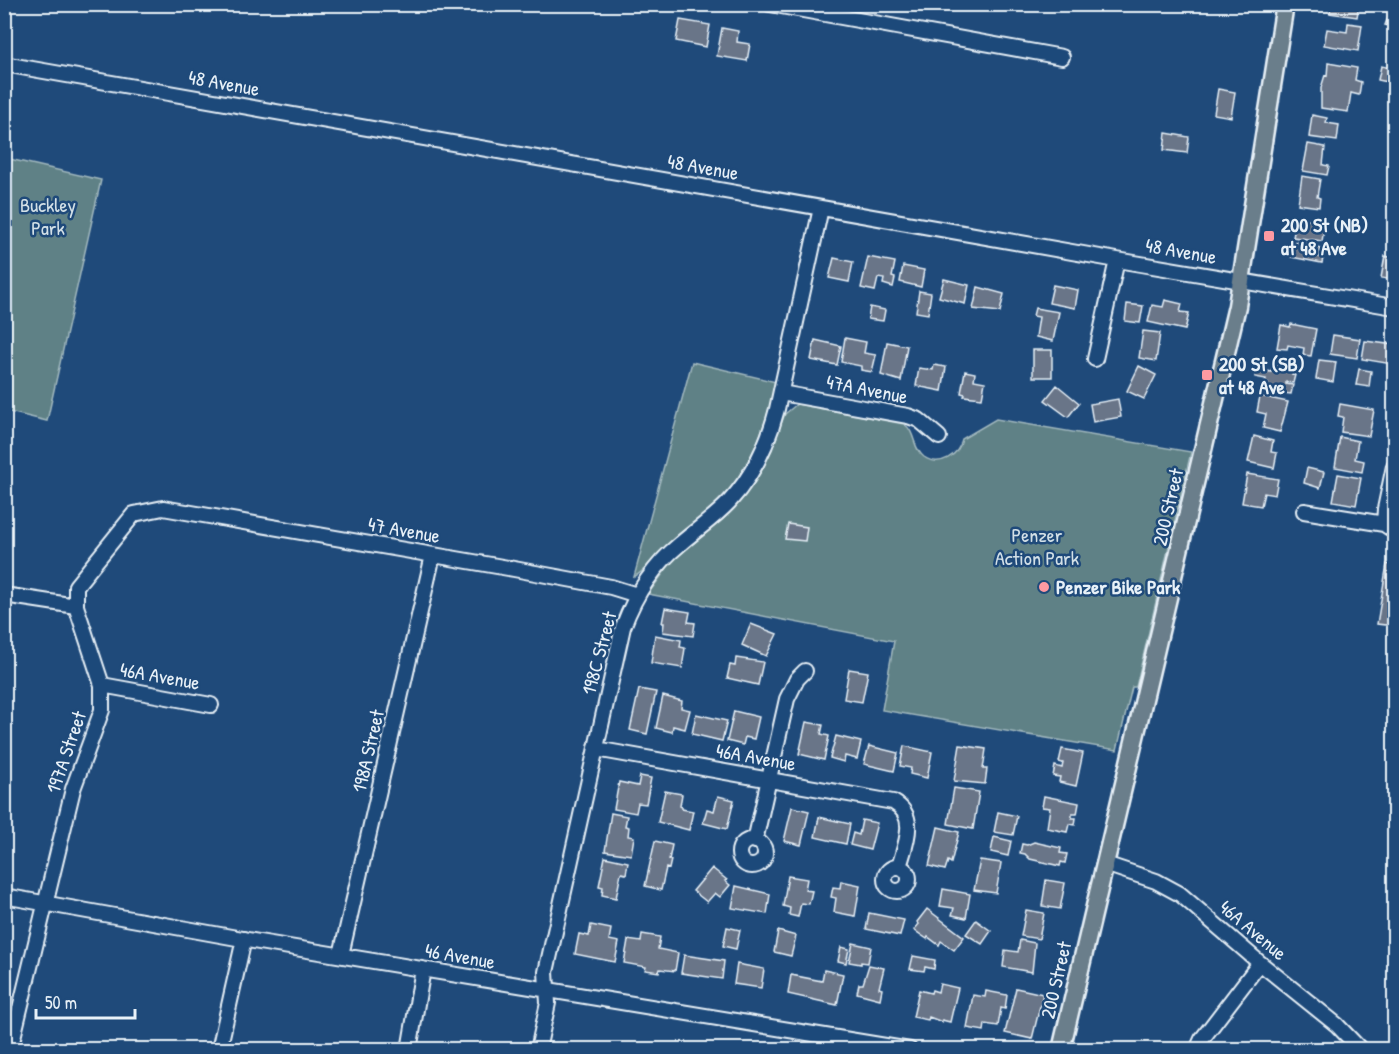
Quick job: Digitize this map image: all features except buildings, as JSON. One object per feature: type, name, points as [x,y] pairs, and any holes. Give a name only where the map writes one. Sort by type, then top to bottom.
[{"type":"main road","name":"200 Street","points":[[1061,1050],[1237,306],[1285,4]]},
{"type":"street","points":[[770,4],[841,11],[1062,57]]},
{"type":"street","name":"48 Avenue","points":[[4,64],[1395,307]]},
{"type":"street","name":"198C Street","points":[[538,1050],[548,1003],[546,972],[621,634],[637,595],[664,559],[718,513],[742,486],[757,463],[768,438],[781,393],[821,208]]},
{"type":"street","points":[[1095,359],[1117,260]]},
{"type":"street","name":"47A Avenue","points":[[781,393],[908,416],[919,420],[939,436]]},
{"type":"street","points":[[1304,511],[1390,527],[1384,509],[1395,466]]},
{"type":"street","name":"47 Avenue","points":[[76,606],[76,586],[134,514],[163,508],[611,587],[637,595]]},
{"type":"street","name":"198A Street","points":[[341,956],[433,555]]},
{"type":"street","points":[[4,595],[76,606]]},
{"type":"street","name":"197A Street","points":[[10,1050],[73,789],[102,710],[102,685],[76,606]]},
{"type":"street","points":[[754,841],[787,699],[796,679],[805,671]]},
{"type":"street","name":"46A Avenue","points":[[102,685],[211,705]]},
{"type":"street","name":"46A Avenue","points":[[596,748],[886,800],[899,806],[905,812],[909,830],[900,867]]},
{"type":"street","name":"46A Avenue","points":[[1105,864],[1156,881],[1180,894],[1337,1025],[1361,1050]]},
{"type":"street","name":"46 Avenue","points":[[4,896],[341,956],[909,1050]]},
{"type":"street","points":[[219,1050],[244,939]]},
{"type":"street","points":[[1197,1050],[1202,1039],[1260,963]]},
{"type":"street","points":[[409,1050],[423,969]]},
{"type":"green space","name":"Buckley Park","points":[[5,158],[101,180],[47,421],[5,411]]},
{"type":"green space","points":[[692,362],[776,382],[772,399],[755,448],[739,477],[711,508],[634,577]]},
{"type":"green space","name":"Penzer Action Park","points":[[797,404],[904,424],[908,427],[920,453],[936,461],[953,455],[962,439],[996,419],[1191,452],[1136,687],[1132,687],[1117,750],[882,710],[894,641],[648,594],[673,560],[723,519],[743,497],[765,464],[785,414]]},
{"type":"place","name":"200 St (NB) at 48 Ave","points":[[1269,236]]},
{"type":"place","name":"200 St (SB) at 48 Ave","points":[[1207,375]]},
{"type":"place","name":"Penzer Bike Park","points":[[1044,587]]}]
